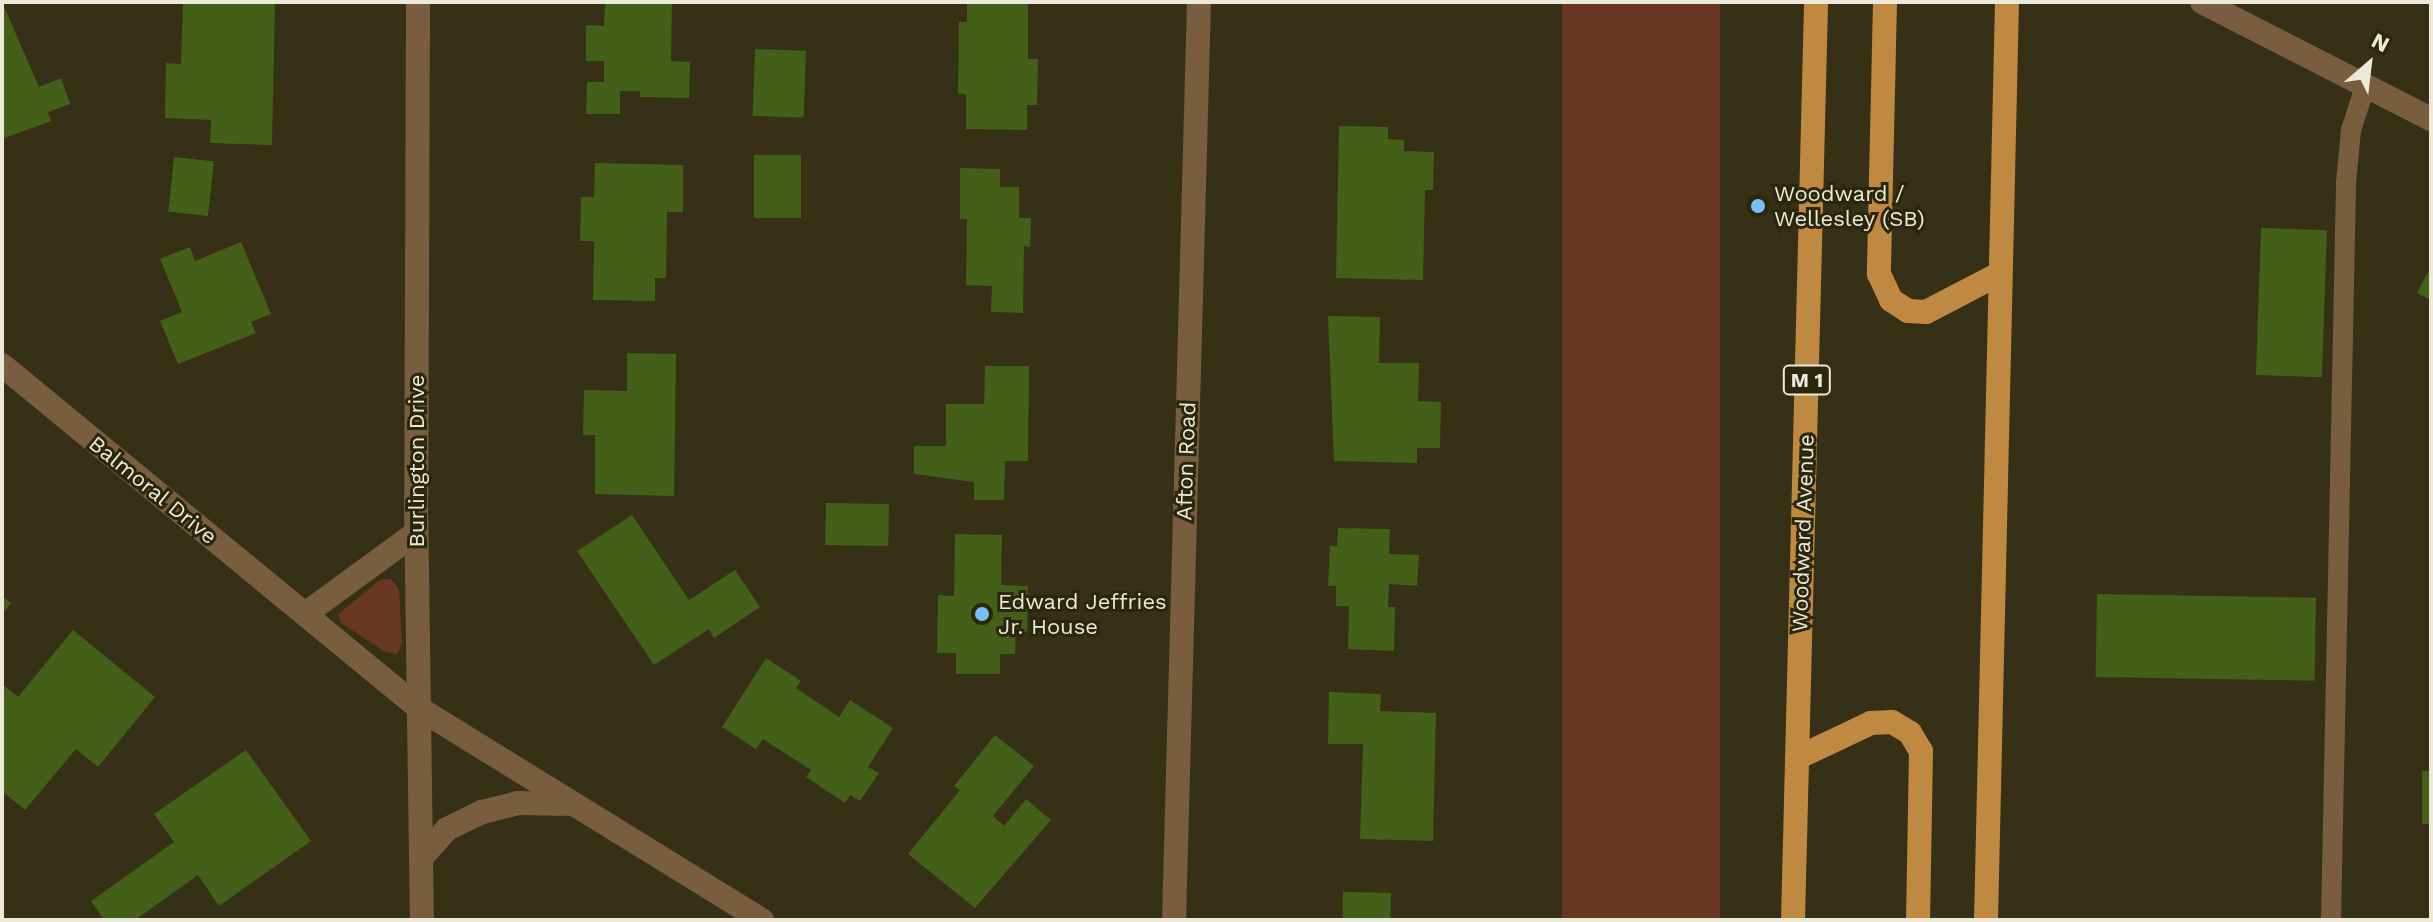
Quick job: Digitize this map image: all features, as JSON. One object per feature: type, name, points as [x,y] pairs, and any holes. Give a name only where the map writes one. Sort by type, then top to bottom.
[{"type":"main road","name":"Woodward Avenue","points":[[1793,920],[1816,2]]},
{"type":"main road","points":[[1885,2],[1879,274],[1891,300],[1908,311],[1926,312],[1999,274]]},
{"type":"main road","points":[[1986,920],[2007,2]]},
{"type":"main road","points":[[1797,758],[1871,723],[1892,722],[1910,733],[1921,751],[1918,920]]},
{"type":"street","name":"Burlington Drive","points":[[418,2],[416,533],[422,920]]},
{"type":"street","name":"Afton Road","points":[[1174,920],[1199,2]]},
{"type":"street","points":[[2202,2],[2431,119]]},
{"type":"street","name":"Balmoral Drive","points":[[2,365],[420,709],[762,920]]},
{"type":"street","points":[[305,614],[416,533]]},
{"type":"street","points":[[421,858],[447,829],[482,812],[517,803],[574,804]]},
{"type":"lane","points":[[2331,920],[2346,183],[2351,130],[2365,87]]},
{"type":"shaded area","points":[[1562,2],[1720,2],[1720,920],[1562,920]]},
{"type":"shaded area","points":[[391,579],[399,589],[402,644],[397,654],[385,652],[341,623],[338,614],[380,580]]},
{"type":"building","points":[[2,2],[39,87],[61,78],[70,104],[48,112],[51,121],[2,139]]},
{"type":"building","points":[[183,2],[275,2],[272,145],[210,143],[211,120],[165,118],[166,63],[181,64]]},
{"type":"building","points":[[605,2],[672,2],[671,61],[690,62],[689,98],[640,97],[640,91],[620,91],[620,114],[586,114],[587,82],[604,82],[604,61],[586,61],[586,25],[604,26]]},
{"type":"building","points":[[967,2],[1028,2],[1028,59],[1038,59],[1037,105],[1027,105],[1027,130],[966,129],[966,94],[958,94],[959,22],[967,22]]},
{"type":"building","points":[[755,49],[806,51],[804,118],[753,116]]},
{"type":"building","points":[[1339,126],[1388,127],[1388,139],[1404,140],[1404,151],[1434,152],[1433,190],[1425,190],[1423,280],[1336,278]]},
{"type":"building","points":[[754,155],[801,155],[801,218],[754,218]]},
{"type":"building","points":[[174,157],[214,161],[208,216],[168,212]]},
{"type":"building","points":[[595,163],[683,165],[683,212],[667,212],[666,278],[655,278],[655,301],[593,300],[594,241],[580,241],[581,197],[594,197]]},
{"type":"building","points":[[960,168],[1000,169],[1000,187],[1019,187],[1019,218],[1031,218],[1030,247],[1024,246],[1023,313],[991,312],[992,286],[966,285],[967,219],[960,219]]},
{"type":"building","points":[[2261,228],[2327,230],[2322,377],[2256,375]]},
{"type":"building","points":[[241,242],[271,314],[251,322],[256,333],[178,364],[160,321],[182,312],[160,259],[190,247],[195,261]]},
{"type":"building","points":[[2431,266],[2431,300],[2417,293]]},
{"type":"building","points":[[1328,316],[1380,317],[1379,363],[1419,363],[1418,401],[1441,402],[1440,448],[1417,448],[1417,463],[1334,461]]},
{"type":"building","points":[[627,353],[676,354],[674,496],[595,494],[595,435],[583,435],[584,390],[627,391]]},
{"type":"building","points":[[985,366],[1029,366],[1028,461],[1005,461],[1004,500],[974,500],[974,482],[914,474],[914,446],[946,446],[946,404],[984,404]]},
{"type":"building","points":[[826,503],[889,504],[888,546],[825,545]]},
{"type":"building","points":[[632,515],[689,600],[735,570],[760,607],[714,638],[709,629],[654,665],[577,551]]},
{"type":"building","points":[[1338,528],[1390,529],[1389,554],[1419,555],[1417,586],[1389,584],[1388,607],[1395,607],[1394,651],[1348,649],[1349,606],[1336,606],[1336,586],[1328,586],[1330,546],[1337,546]]},
{"type":"building","name":"Edward Jeffries Jr. House","points":[[955,534],[1002,535],[1001,585],[1028,586],[1027,632],[1016,631],[1015,654],[1000,654],[1000,674],[956,674],[956,653],[937,653],[938,595],[954,596]]},
{"type":"building","points":[[2097,594],[2316,598],[2315,681],[2096,677]]},
{"type":"building","points":[[2,596],[11,603],[2,614]]},
{"type":"building","points":[[73,630],[155,697],[98,767],[76,749],[25,810],[2,791],[2,684],[18,697]]},
{"type":"building","points":[[766,658],[801,681],[796,688],[839,717],[850,700],[893,728],[868,767],[879,773],[860,801],[850,795],[845,803],[806,777],[811,770],[763,739],[756,749],[722,727]]},
{"type":"building","points":[[1329,692],[1381,694],[1380,711],[1436,713],[1433,841],[1360,839],[1363,744],[1328,744]]},
{"type":"building","points":[[995,735],[1034,766],[993,816],[1004,826],[1026,799],[1051,820],[975,908],[908,854],[960,790],[954,786]]},
{"type":"building","points":[[246,750],[311,841],[219,906],[198,875],[135,920],[104,920],[91,901],[174,842],[154,814]]},
{"type":"building","points":[[2422,771],[2431,771],[2431,824],[2422,824]]},
{"type":"building","points":[[1343,892],[1391,893],[1391,920],[1343,920]]},
{"type":"place","name":"Woodward / Wellesley (SB)","points":[[1758,206]]},
{"type":"place","name":"Edward Jeffries Jr. House","points":[[982,614]]}]
